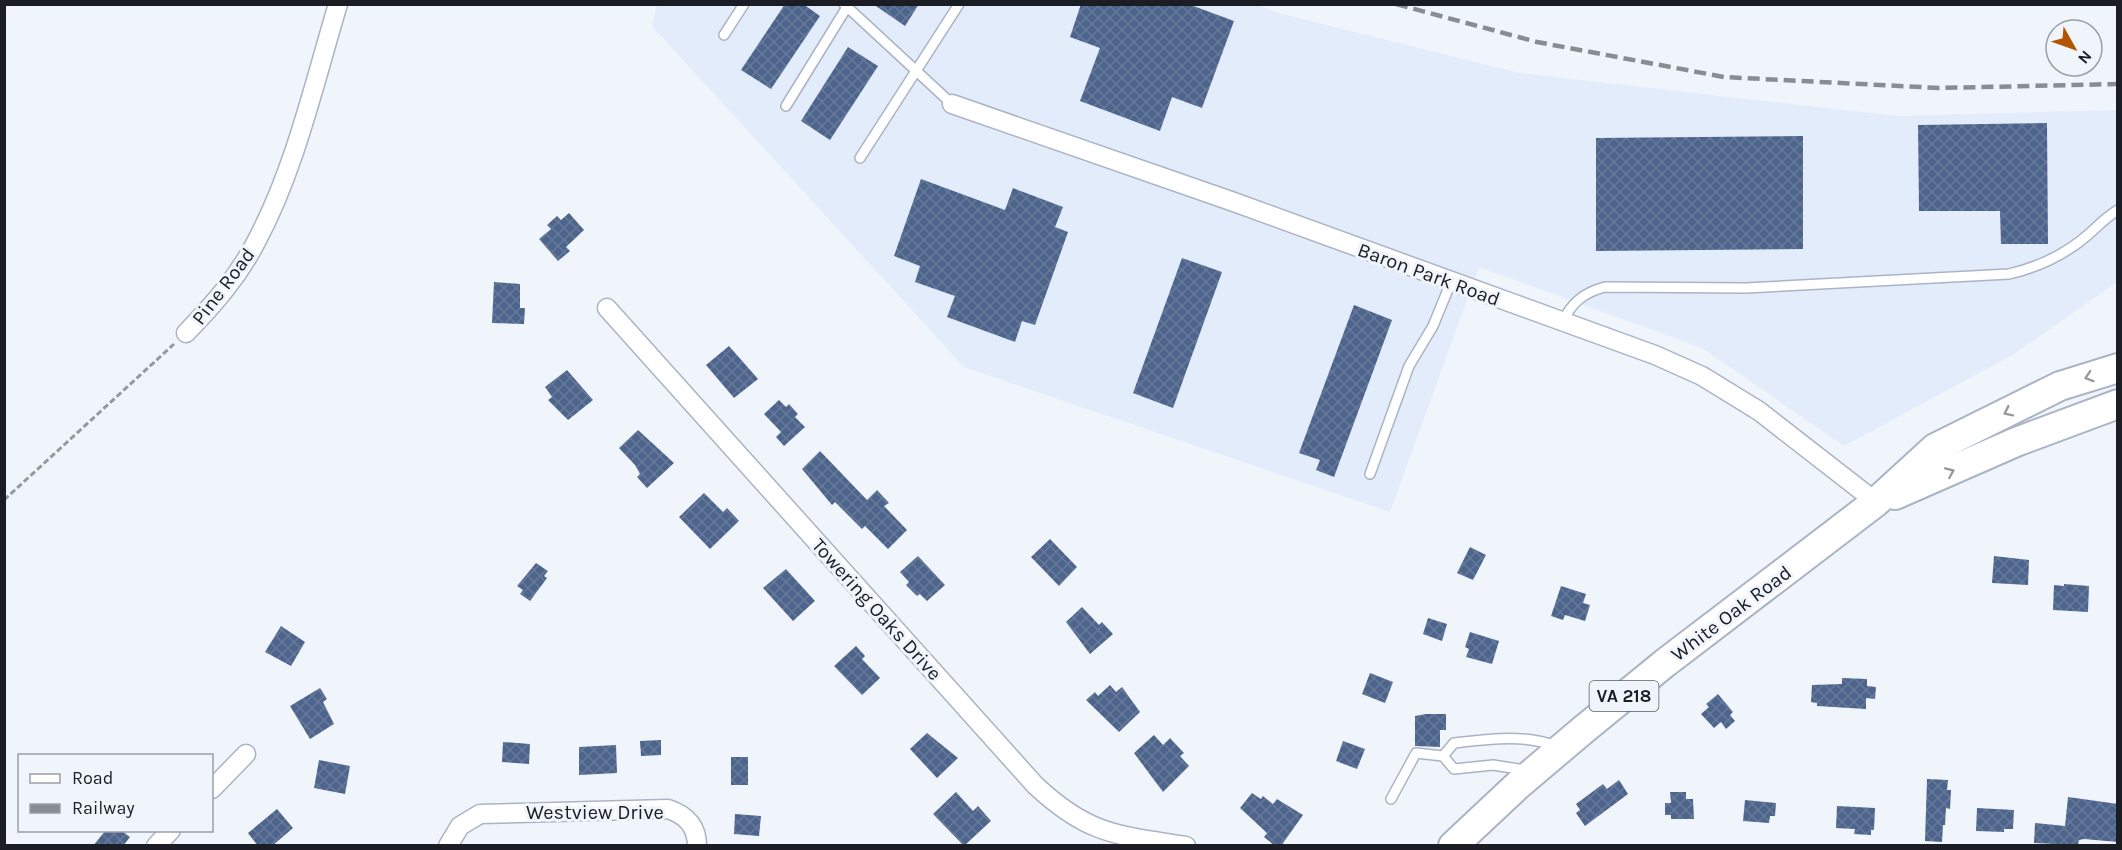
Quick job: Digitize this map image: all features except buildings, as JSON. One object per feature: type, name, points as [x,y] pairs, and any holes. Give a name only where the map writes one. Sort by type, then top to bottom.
[{"type":"main road","name":"White Oak Road","points":[[1453,846],[1561,748],[1665,663],[1876,502],[1935,448],[2060,387],[2118,368]]},
{"type":"main road","name":"White Oak Road","points":[[1876,502],[2037,433],[2118,404]]},
{"type":"street","name":"Pine Road","points":[[186,333],[237,273],[266,222],[300,130],[338,4]]},
{"type":"street","name":"Baron Park Road","points":[[952,104],[1232,201],[1655,355],[1731,393],[1759,411],[1876,502]]},
{"type":"street","name":"Towering Oaks Drive","points":[[607,308],[1035,785],[1057,805],[1079,820],[1112,834],[1186,846]]},
{"type":"street","points":[[213,788],[246,754]]},
{"type":"street","name":"Westview Drive","points":[[448,846],[460,826],[468,819],[480,814],[668,809],[688,819],[694,828],[697,846]]},
{"type":"street","points":[[156,846],[170,832]]},
{"type":"lane","points":[[724,35],[744,4]]},
{"type":"lane","points":[[860,158],[959,4]]},
{"type":"lane","points":[[786,106],[845,6],[952,104]]},
{"type":"lane","points":[[1563,322],[1574,302],[1592,290],[1605,288],[1746,288],[2009,274],[2032,268],[2060,255],[2118,210]]},
{"type":"lane","points":[[1370,474],[1409,366],[1433,326],[1451,282]]},
{"type":"lane","points":[[1443,756],[1454,743],[1497,738],[1539,740],[1561,748]]},
{"type":"lane","points":[[1391,799],[1416,753],[1443,756],[1454,769],[1493,765],[1533,772]]},
{"type":"path","name":"Pine Road","points":[[4,500],[186,333]]},
{"type":"shaded area","points":[[657,4],[1259,5],[1278,13],[1519,73],[1897,116],[2117,110],[2117,282],[2014,354],[1844,446],[1702,348],[1479,267],[1390,512],[964,367],[652,26]]},
{"type":"railway","points":[[1396,4],[1537,42],[1724,77],[1939,88],[2118,84]]}]
